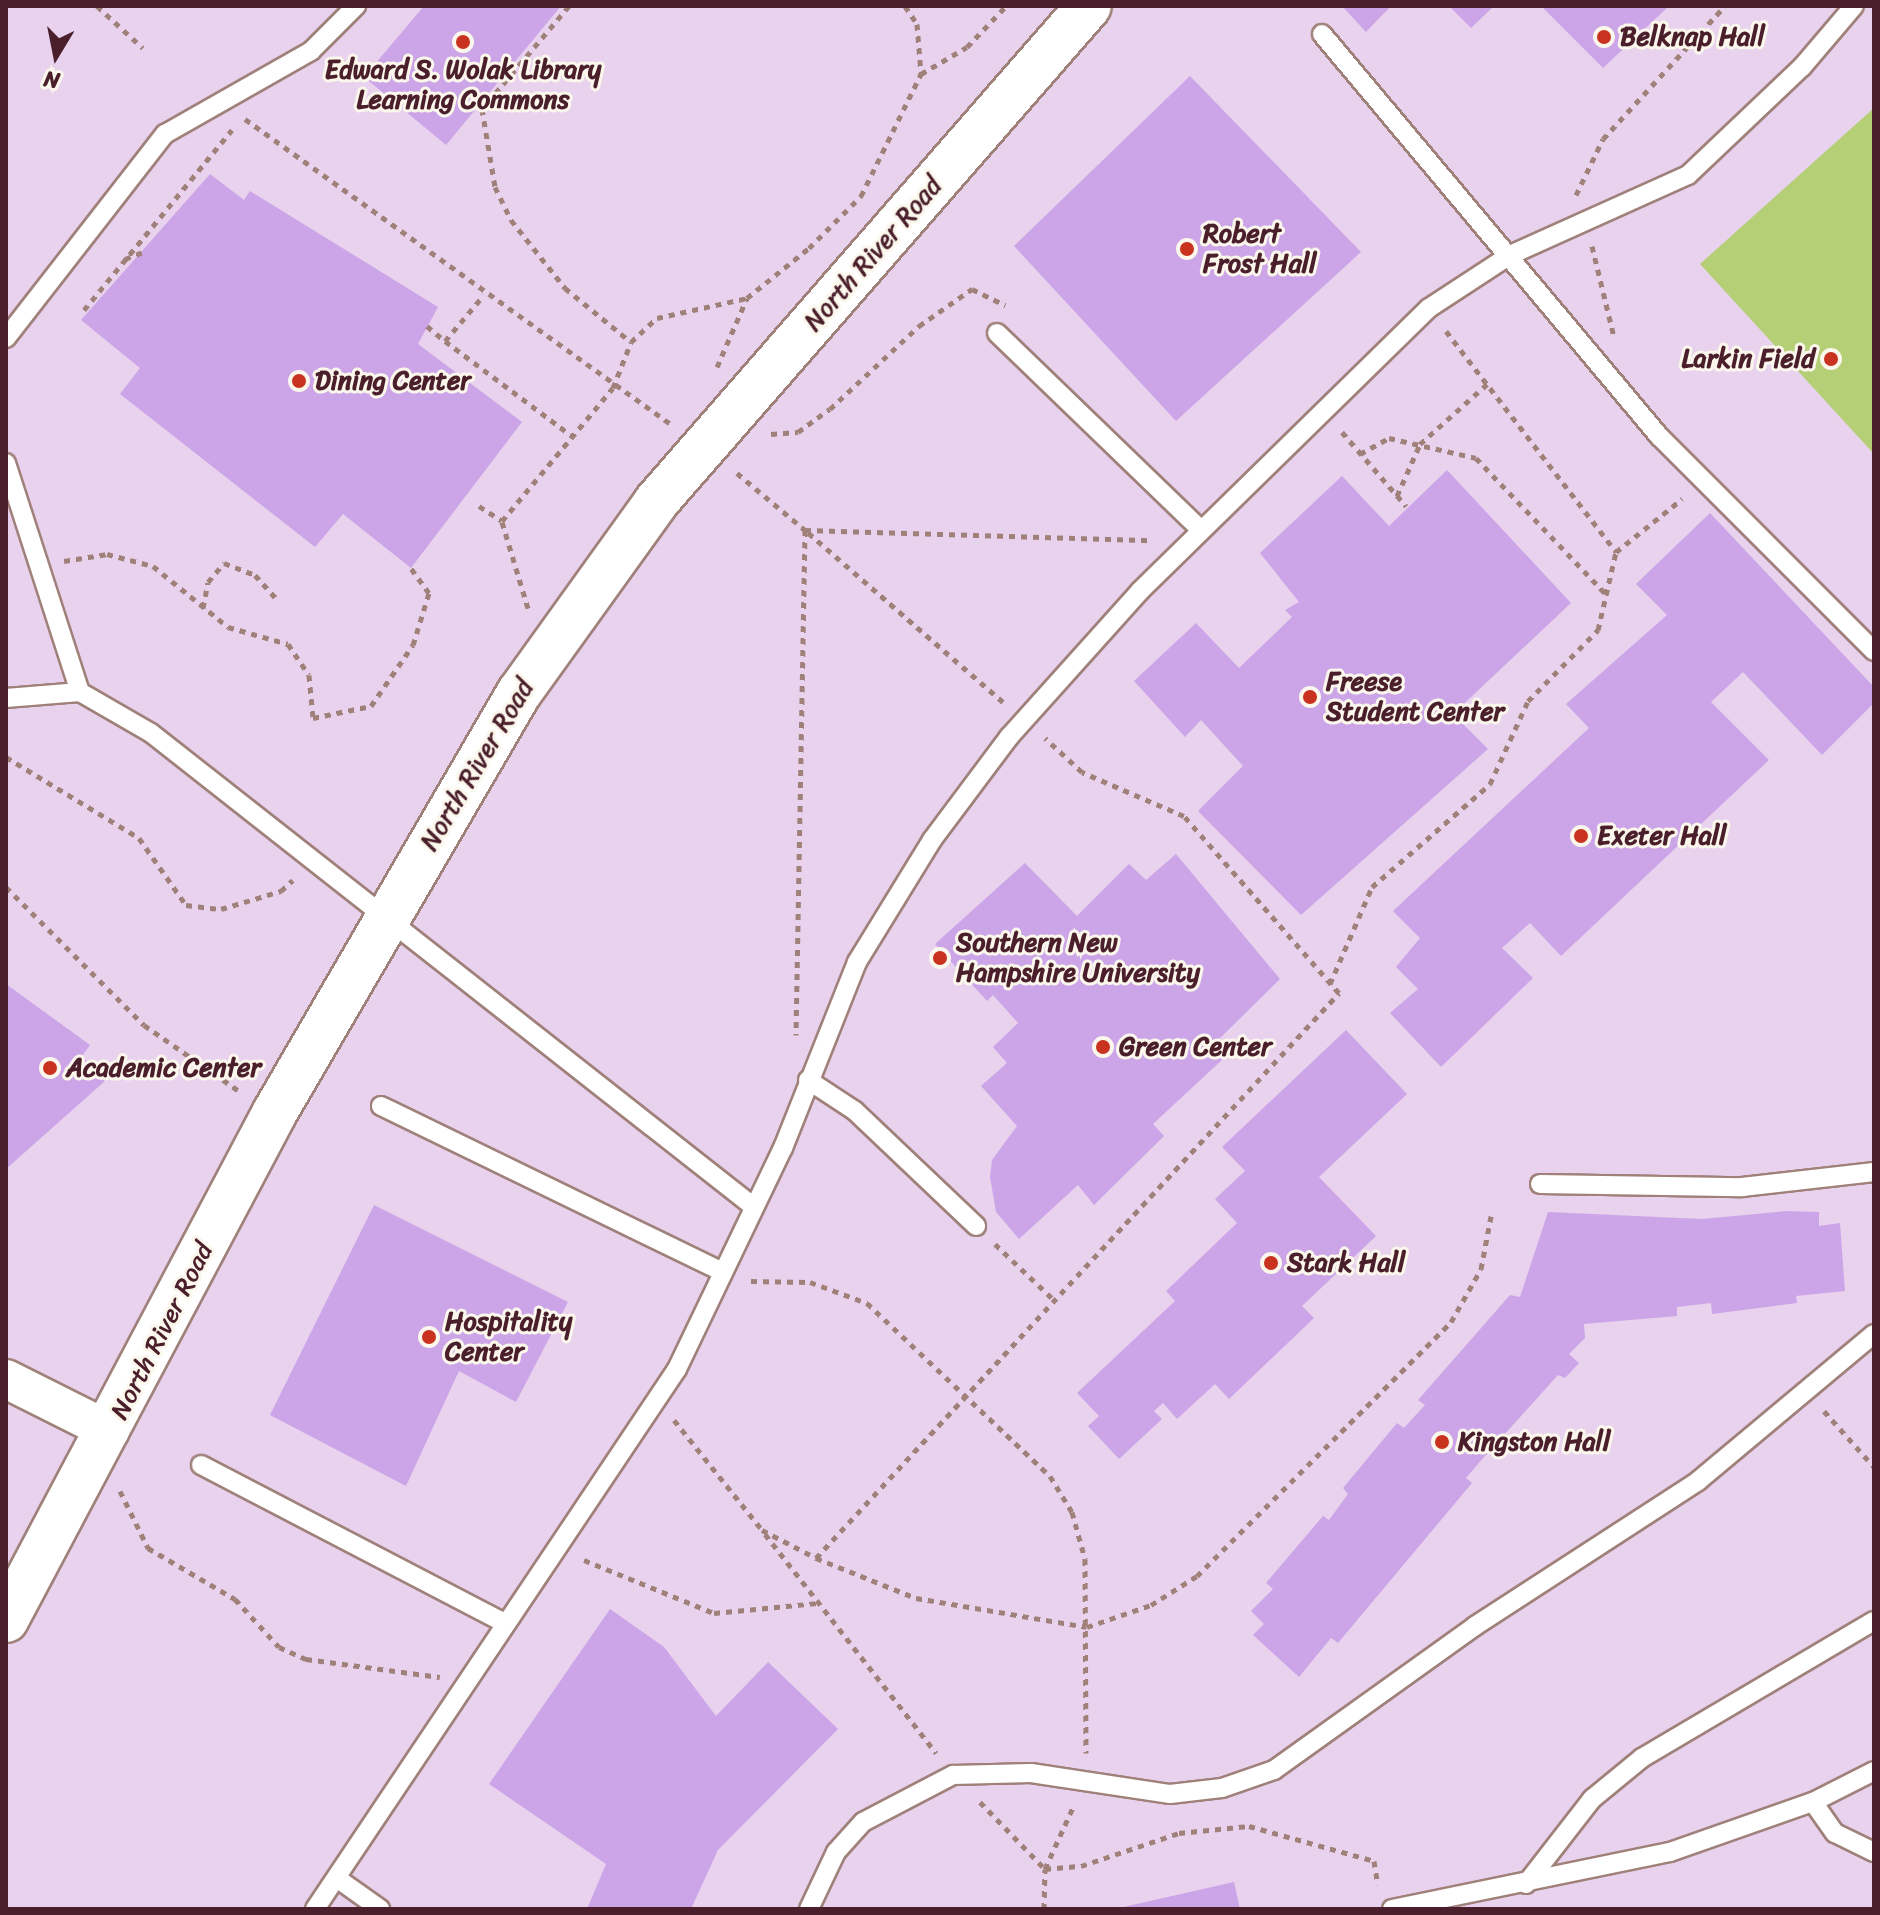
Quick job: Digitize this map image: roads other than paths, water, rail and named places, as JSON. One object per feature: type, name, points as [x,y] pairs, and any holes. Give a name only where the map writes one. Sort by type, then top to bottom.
[{"type":"street","name":"North River Road","points":[[6,1620],[110,1431],[275,1112],[519,693],[656,502],[1089,6]]},
{"type":"street","points":[[6,1379],[110,1431]]},
{"type":"lane","points":[[6,338],[165,134],[219,99],[311,51],[356,6]]},
{"type":"lane","points":[[315,1909],[338,1879],[504,1623],[657,1400],[754,1207],[857,962],[940,829],[1051,688],[1201,530],[1429,308],[1510,255],[1688,175],[1802,67],[1854,6]]},
{"type":"lane","points":[[1322,34],[1510,255],[1607,377],[1705,482],[1874,651]]},
{"type":"lane","points":[[997,333],[1201,530]]},
{"type":"lane","points":[[6,463],[80,692]]},
{"type":"lane","points":[[6,698],[80,692],[151,733],[754,1207]]},
{"type":"lane","points":[[808,1080],[855,1111],[976,1226]]},
{"type":"lane","points":[[381,1106],[723,1272]]},
{"type":"lane","points":[[1540,1184],[1742,1187],[1874,1172]]},
{"type":"lane","points":[[809,1909],[836,1852],[863,1822],[953,1775],[991,1770],[1170,1794],[1222,1788],[1274,1770],[1475,1626],[1698,1481],[1874,1334]]},
{"type":"lane","points":[[201,1465],[504,1623]]},
{"type":"lane","points":[[1526,1884],[1592,1799],[1642,1758],[1874,1621]]},
{"type":"lane","points":[[1386,1903],[1526,1884],[1670,1852],[1813,1802],[1874,1771]]},
{"type":"lane","points":[[1813,1802],[1835,1833],[1874,1852]]},
{"type":"lane","points":[[338,1879],[380,1909]]},
{"type":"place","name":"Belknap Hall","points":[[1604,37]]},
{"type":"place","name":"Edward S. Wolak Library Learning Commons","points":[[463,42]]},
{"type":"place","name":"Robert Frost Hall","points":[[1187,249]]},
{"type":"place","name":"Larkin Field","points":[[1831,359]]},
{"type":"place","name":"Dining Center","points":[[299,381]]},
{"type":"place","name":"Freese Student Center","points":[[1310,697]]},
{"type":"place","name":"Exeter Hall","points":[[1581,836]]},
{"type":"place","name":"Southern New Hampshire University","points":[[940,958]]},
{"type":"place","name":"Green Center","points":[[1103,1047]]},
{"type":"place","name":"Academic Center","points":[[50,1068]]},
{"type":"place","name":"Stark Hall","points":[[1271,1263]]},
{"type":"place","name":"Hospitality Center","points":[[429,1337]]},
{"type":"place","name":"Kingston Hall","points":[[1442,1442]]}]
